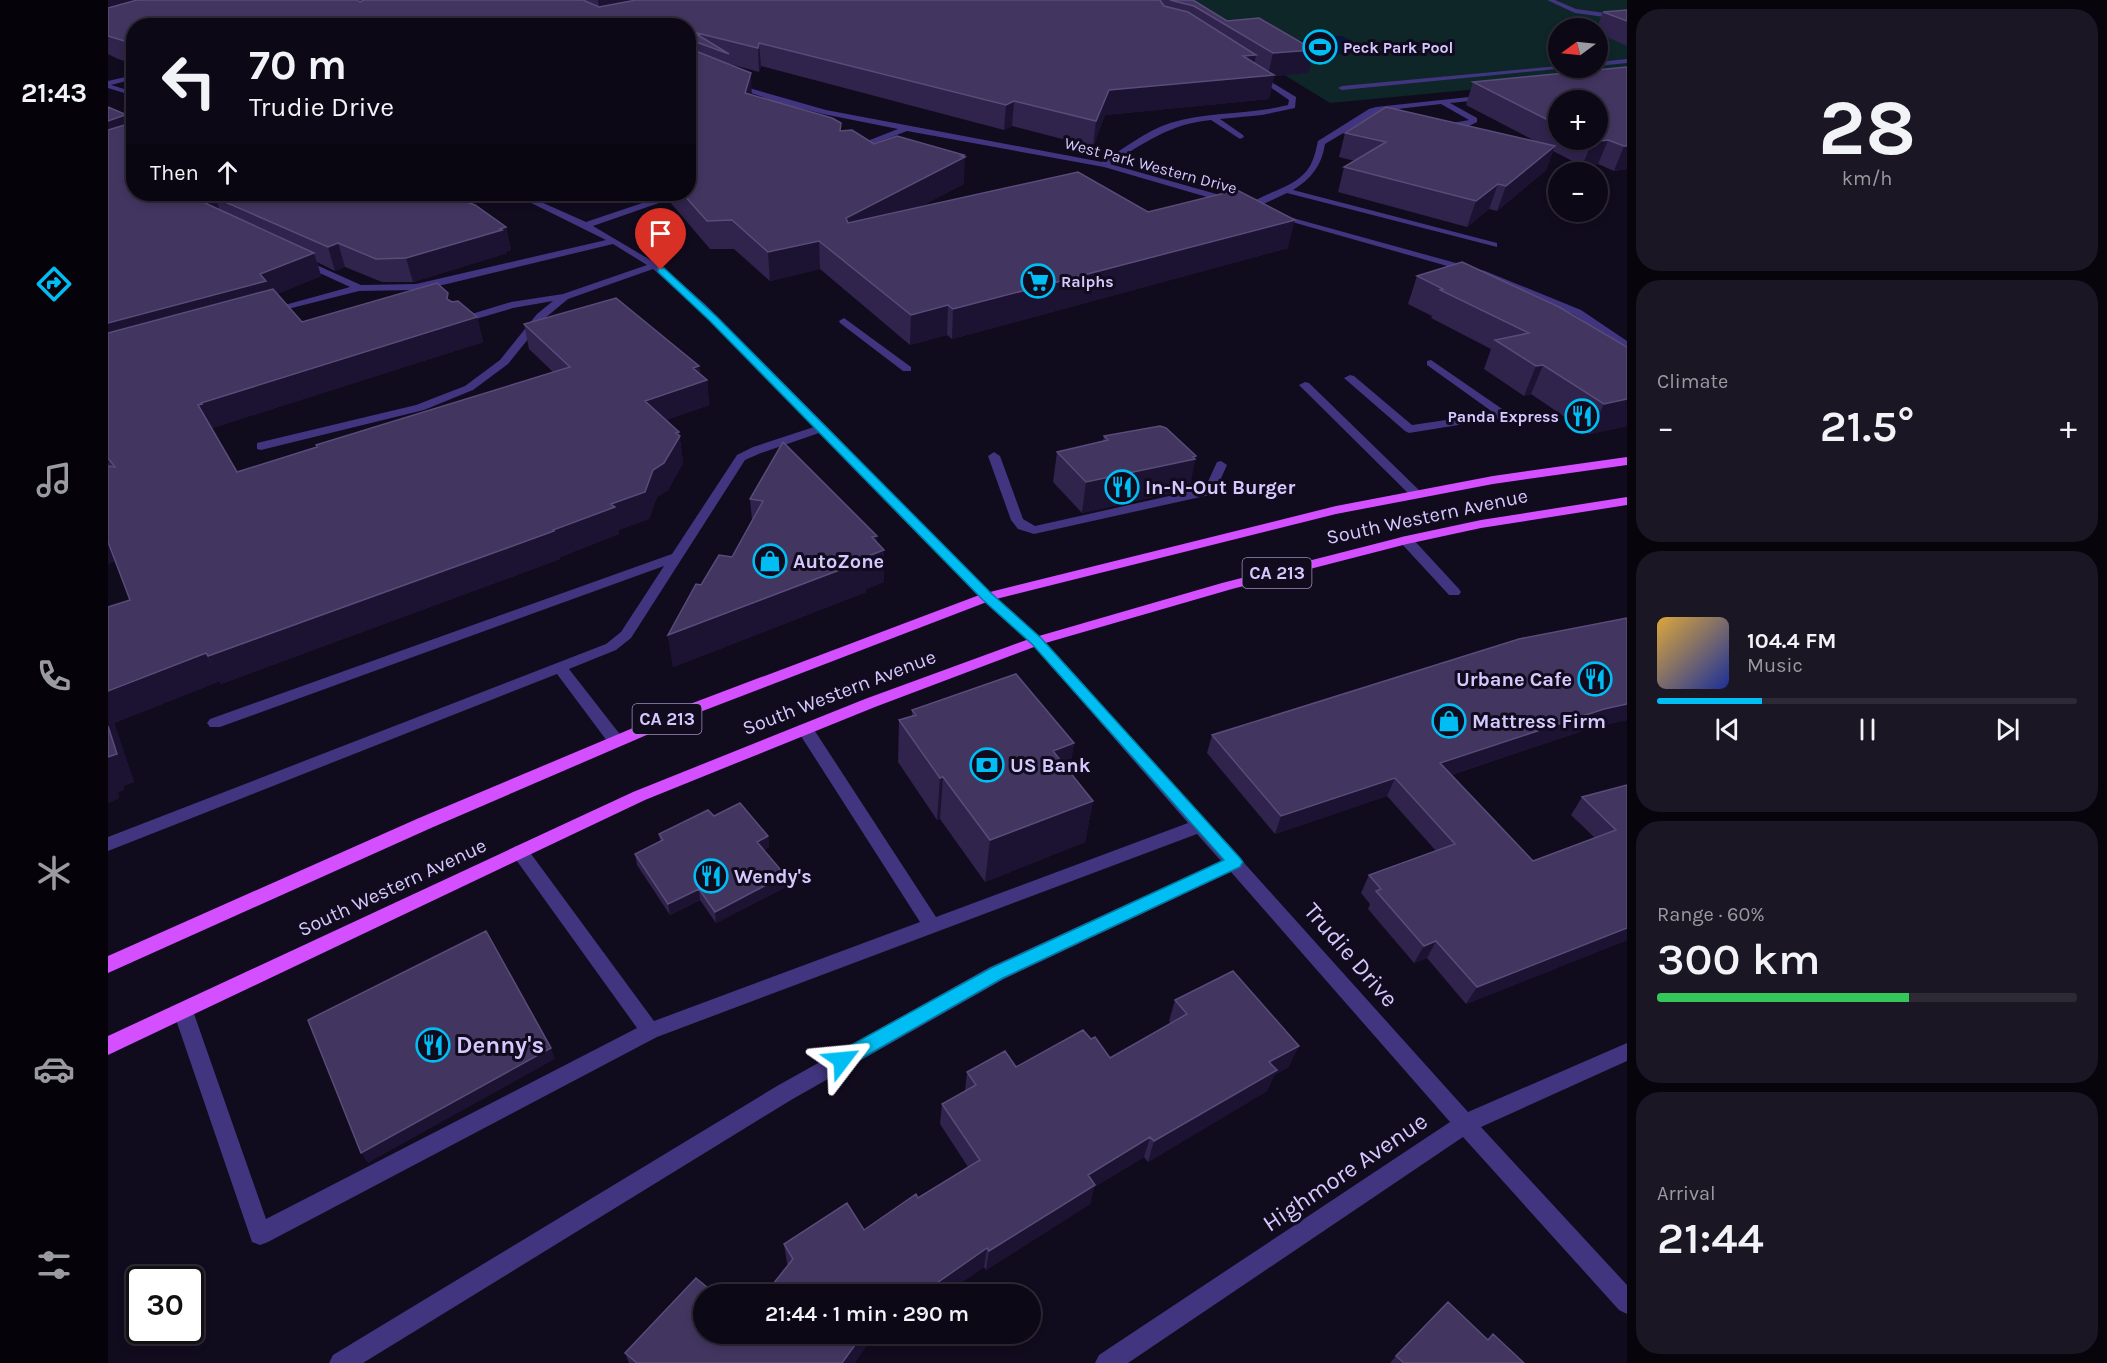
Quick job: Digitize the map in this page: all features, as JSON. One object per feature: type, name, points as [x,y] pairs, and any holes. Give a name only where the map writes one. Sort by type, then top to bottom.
[{"type":"main road","name":"South Western Avenue","points":[[108,965],[425,823],[616,741],[695,708],[987,597],[1336,510],[1493,480],[1627,461]]},
{"type":"main road","name":"South Western Avenue","points":[[108,1046],[639,796],[804,729],[1037,641],[1216,589],[1406,540],[1481,524],[1627,501]]},
{"type":"street","points":[[1550,0],[1575,11],[1627,18]]},
{"type":"street","points":[[1608,63],[1627,61]]},
{"type":"street","points":[[1103,165],[1170,125],[1274,112],[1292,106],[1293,99],[1245,68]]},
{"type":"street","points":[[1342,88],[1548,69]]},
{"type":"street","points":[[108,85],[126,79]]},
{"type":"street","name":"West Park Western Drive","points":[[723,81],[778,101],[833,114],[1103,165],[1482,273],[1577,312],[1627,346]]},
{"type":"street","points":[[108,85],[126,91]]},
{"type":"street","points":[[1250,207],[1303,181],[1318,160],[1321,142],[1379,109],[1500,96]]},
{"type":"street","points":[[1438,127],[1474,122],[1442,102]]},
{"type":"street","points":[[1362,117],[1371,119]]},
{"type":"street","points":[[1214,118],[1240,137]]},
{"type":"street","points":[[845,153],[908,128]]},
{"type":"street","points":[[1284,190],[1494,245]]},
{"type":"street","name":"Trudie Drive","points":[[533,201],[586,225],[654,266],[700,306],[987,597],[1037,641],[1465,1124],[1627,1302]]},
{"type":"street","points":[[586,225],[656,201]]},
{"type":"street","points":[[252,316],[330,294],[360,288],[416,287],[614,241]]},
{"type":"street","points":[[294,258],[360,288]]},
{"type":"street","points":[[459,321],[540,298],[564,297],[654,266]]},
{"type":"street","points":[[261,446],[420,408],[469,388],[504,362],[541,316],[564,297]]},
{"type":"street","points":[[844,321],[906,369]]},
{"type":"street","points":[[1350,378],[1409,429],[1504,415],[1431,363]]},
{"type":"street","points":[[1305,385],[1417,495]]},
{"type":"street","points":[[108,844],[611,647],[626,635],[741,458],[757,450],[820,429]]},
{"type":"street","points":[[994,456],[1009,492],[1017,520],[1023,526],[1034,530],[1210,490],[1221,465]]},
{"type":"street","points":[[1406,540],[1454,592]]},
{"type":"street","points":[[215,723],[677,558]]},
{"type":"street","points":[[560,667],[616,741]]},
{"type":"street","points":[[804,729],[932,926]]},
{"type":"street","points":[[183,1011],[260,1234],[650,1031],[1202,825]]},
{"type":"street","points":[[520,852],[650,1031]]},
{"type":"street","points":[[341,1363],[783,1093],[997,973],[1235,862]]},
{"type":"street","name":"Highmore Avenue","points":[[1107,1363],[1465,1124],[1503,1105],[1627,1052]]},
{"type":"green space","points":[[1162,0],[1627,0],[1627,75],[1608,77],[1608,18],[1548,18],[1548,78],[1595,78],[1330,103]]},
{"type":"water","name":"Peck Park Pool","points":[[1342,36],[1371,52],[1301,57],[1276,43]]},
{"type":"building","points":[[137,0],[357,0],[360,2],[364,0],[583,0],[599,7],[636,0],[1160,0],[1164,6],[1188,12],[1256,55],[1243,56],[1274,75],[1109,90],[1096,121],[1014,101],[1006,105],[759,43],[758,48],[696,33],[696,18],[126,18],[126,42],[108,36],[108,8]]},
{"type":"building","points":[[1170,0],[1193,0],[1227,21],[1259,18],[1314,50],[1273,53],[1194,6]]},
{"type":"building","points":[[1627,10],[1627,21],[1603,12]]},
{"type":"building","points":[[696,34],[729,54],[696,42]]},
{"type":"building","points":[[696,51],[751,73],[745,93],[832,118],[841,123],[840,131],[852,130],[874,144],[897,136],[964,155],[961,156],[965,157],[846,218],[848,223],[1078,172],[1148,212],[1237,190],[1295,220],[953,309],[948,305],[911,315],[819,241],[768,252],[732,220],[707,221],[689,201],[696,201]]},
{"type":"building","points":[[1627,67],[1627,146],[1608,140],[1608,90],[1548,90],[1548,120],[1473,82],[1548,75],[1548,78],[1608,78],[1608,69]]},
{"type":"building","points":[[108,107],[126,115],[126,116],[108,121]]},
{"type":"building","points":[[1386,107],[1548,144],[1548,150],[1550,150],[1506,186],[1498,184],[1476,201],[1344,167],[1386,142],[1345,133]]},
{"type":"building","points":[[126,125],[126,201],[205,201],[314,253],[260,274],[266,281],[108,323],[108,130]]},
{"type":"building","points":[[223,201],[464,201],[475,205],[506,227],[406,258],[376,259],[338,243],[328,247]]},
{"type":"building","points":[[1462,262],[1559,307],[1627,347],[1627,399],[1604,404],[1543,365],[1536,366],[1495,340],[1529,333],[1440,290],[1443,289],[1417,276]]},
{"type":"building","points":[[437,283],[448,293],[447,299],[452,302],[458,301],[477,317],[198,405],[237,472],[317,447],[316,445],[570,367],[524,324],[616,298],[699,366],[693,368],[707,380],[645,401],[679,432],[676,433],[680,436],[664,463],[653,470],[645,492],[611,504],[615,507],[554,531],[208,656],[206,653],[108,691],[108,607],[130,600],[108,542],[108,466],[115,467],[108,458],[108,333],[273,289],[302,322]]},
{"type":"building","points":[[1160,426],[1166,428],[1196,456],[1193,457],[1195,459],[1086,482],[1057,452],[1108,440],[1104,436]]},
{"type":"building","points":[[783,442],[877,536],[872,537],[884,550],[863,558],[866,560],[668,635],[696,584],[701,585],[719,555],[732,557],[763,501],[750,499]]},
{"type":"building","points":[[1627,618],[1627,704],[1604,709],[1440,763],[1533,861],[1616,830],[1582,797],[1627,785],[1627,928],[1477,987],[1436,941],[1424,946],[1376,891],[1381,889],[1369,875],[1455,844],[1395,778],[1281,816],[1212,735],[1519,639]]},
{"type":"building","points":[[1016,674],[1074,743],[1053,751],[1093,801],[990,840],[943,777],[940,778],[899,720],[916,715],[912,710]]},
{"type":"building","points":[[108,726],[117,754],[108,757]]},
{"type":"building","name":"Wendy's","points":[[740,803],[768,836],[757,842],[785,875],[715,912],[699,889],[668,904],[635,854],[663,840],[659,834],[708,810],[714,816]]},
{"type":"building","name":"Denny's","points":[[486,931],[551,1048],[361,1153],[308,1020]]},
{"type":"building","points":[[1233,971],[1299,1046],[1269,1062],[1277,1070],[1154,1141],[1150,1137],[1088,1175],[1095,1185],[989,1251],[987,1248],[935,1284],[773,1284],[793,1259],[784,1244],[847,1203],[864,1230],[916,1194],[918,1198],[980,1160],[942,1104],[976,1085],[967,1072],[1005,1051],[1016,1067],[1083,1030],[1091,1039],[1095,1037],[1110,1058],[1187,1014],[1175,1000]]},
{"type":"building","points":[[696,1278],[703,1284],[693,1284],[693,1344],[856,1344],[842,1363],[637,1363],[625,1353]]},
{"type":"building","points":[[1448,1302],[1488,1340],[1493,1334],[1524,1363],[1404,1363],[1396,1356]]},
{"type":"place","name":"Peck Park Pool","points":[[1320,47]]},
{"type":"place","name":"Ralphs","points":[[1038,281]]},
{"type":"place","name":"Panda Express","points":[[1582,416]]},
{"type":"place","name":"In-N-Out Burger","points":[[1122,487]]},
{"type":"place","name":"AutoZone","points":[[770,561]]},
{"type":"place","name":"Urbane Cafe","points":[[1595,679]]},
{"type":"place","name":"Mattress Firm","points":[[1449,721]]},
{"type":"place","name":"US Bank","points":[[987,765]]},
{"type":"place","name":"Wendy's","points":[[711,876]]},
{"type":"place","name":"Denny's","points":[[433,1045]]},
{"type":"route","points":[[661,270],[714,319],[987,597],[1037,641],[1235,862],[997,973],[842,1060]]}]
